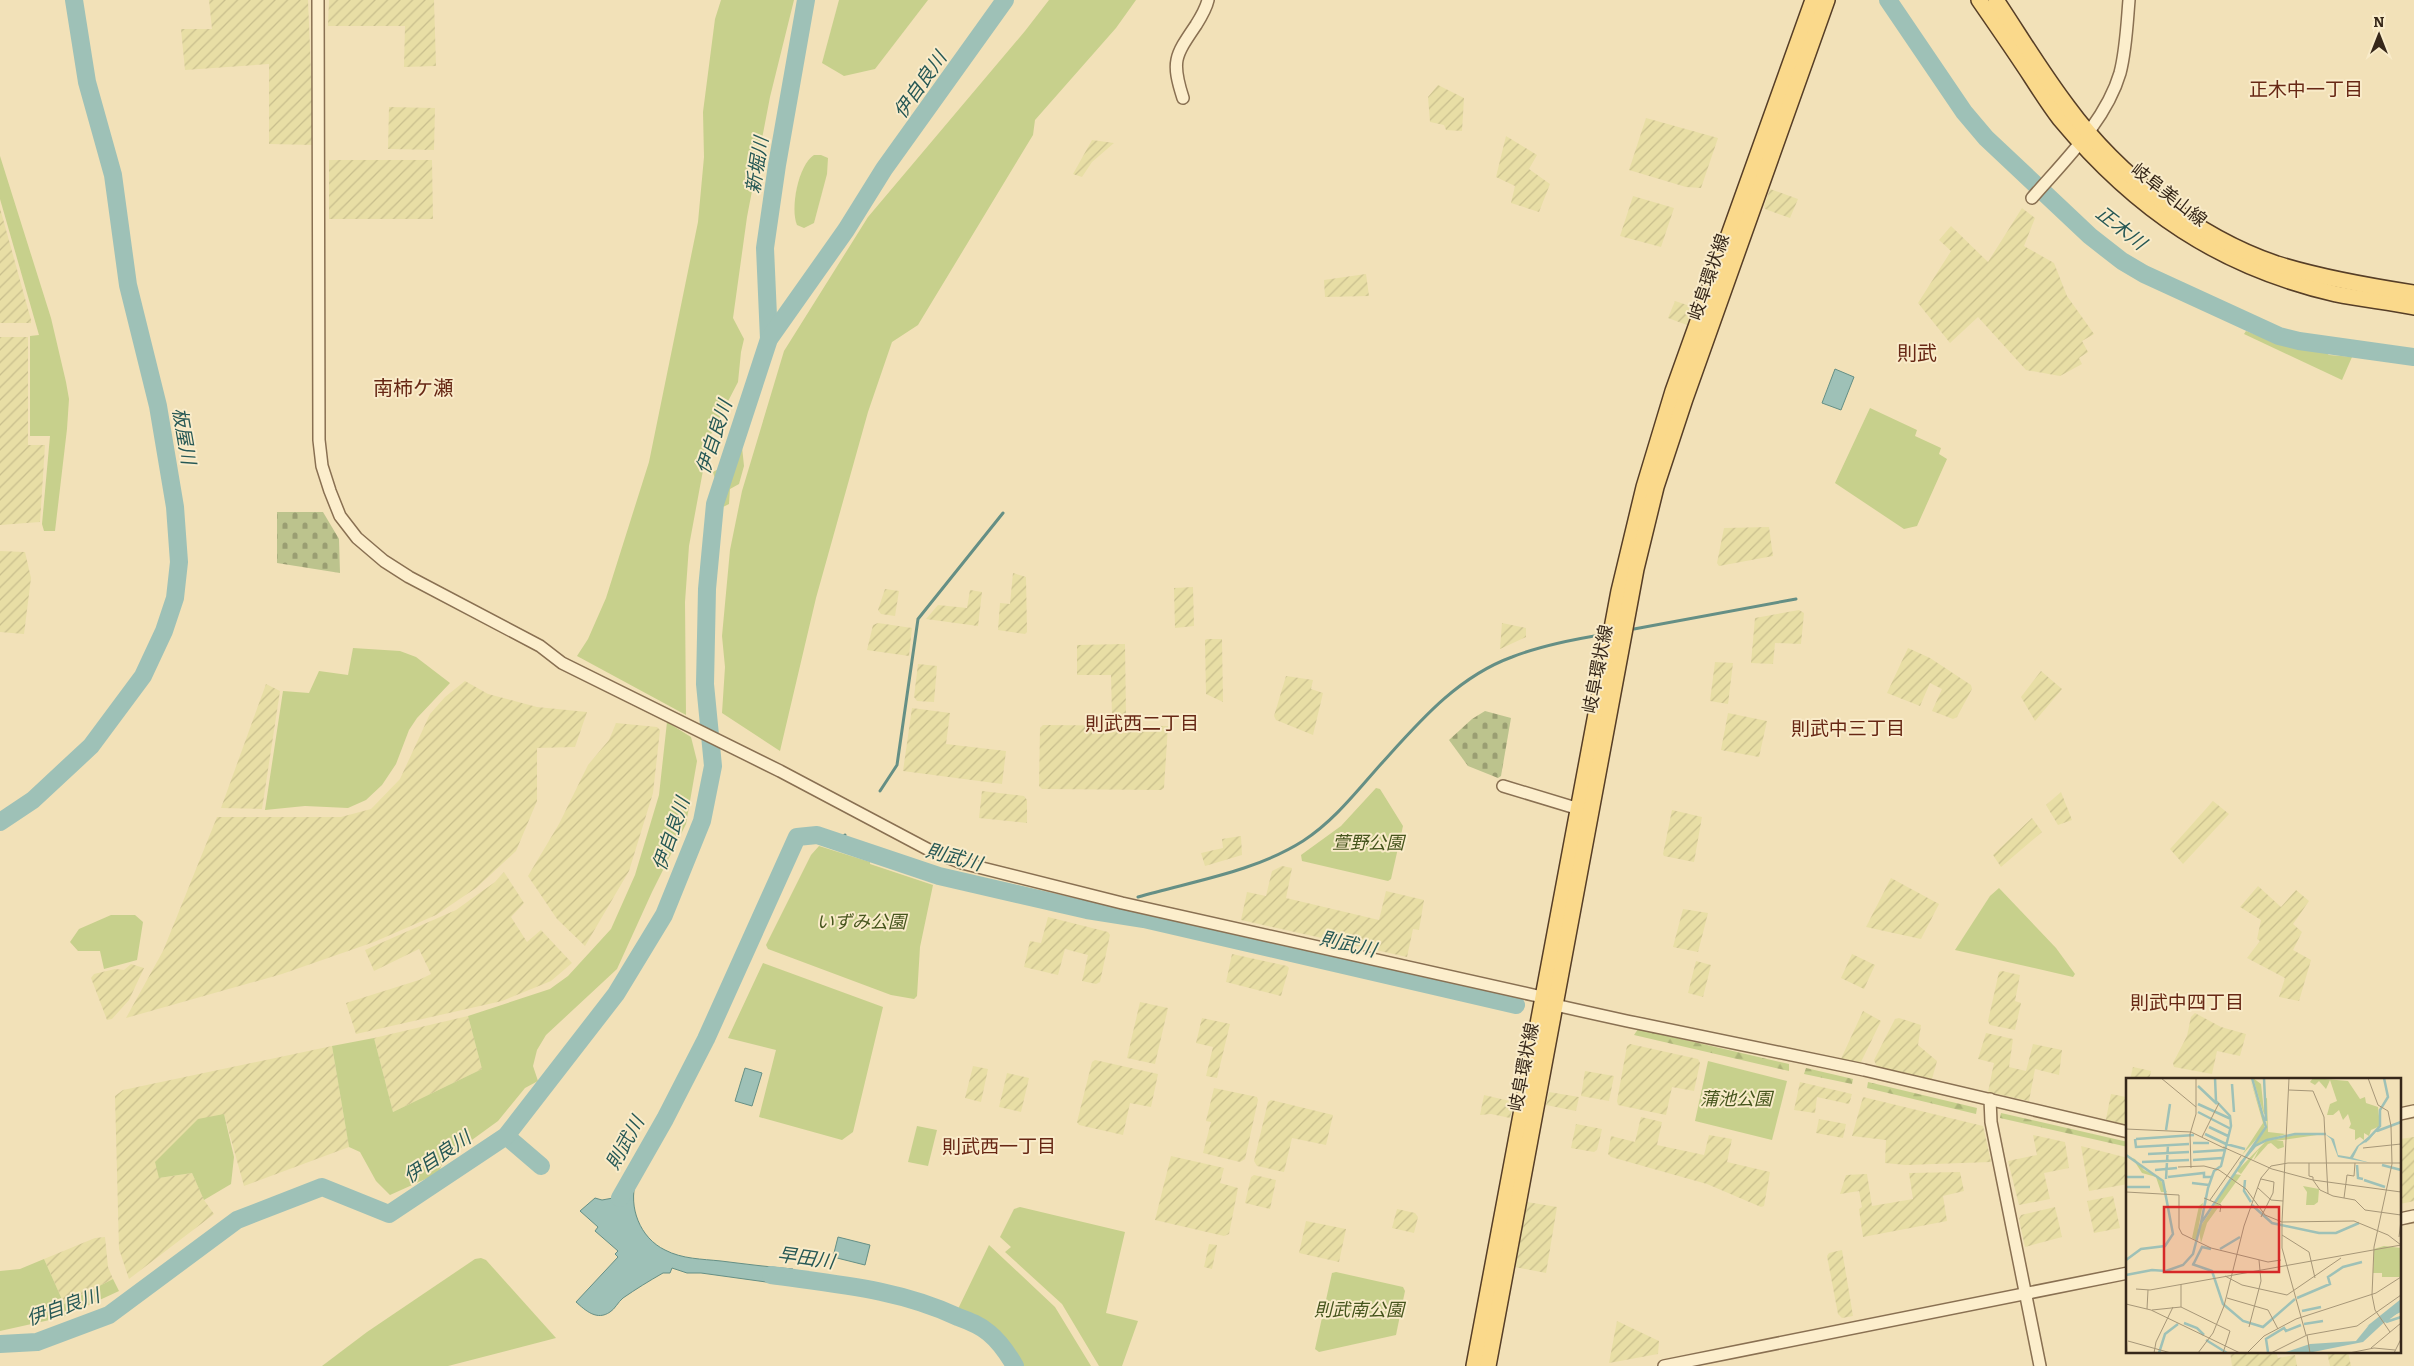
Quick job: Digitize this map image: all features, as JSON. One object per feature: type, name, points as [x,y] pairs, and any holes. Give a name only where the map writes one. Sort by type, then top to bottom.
[{"type":"main road","name":"岐阜環状線","points":[[1488,1366],[1579,809],[1619,591],[1654,452],[1673,391],[1813,0]]},
{"type":"main road","name":"岐阜環状線","points":[[1474,1366],[1629,602],[1656,488],[1694,374],[1827,0]]},
{"type":"main road","name":"岐阜美山線","points":[[1979,0],[2059,117],[2180,215],[2228,243],[2276,264],[2330,278],[2414,293]]},
{"type":"main road","name":"岐阜美山線","points":[[1996,0],[2068,107],[2097,161],[2146,204],[2186,234],[2225,256],[2265,273],[2336,294],[2414,307]]},
{"type":"street","points":[[318,0],[320,440],[322,466],[340,516],[357,538],[384,561],[540,646],[562,663],[772,768],[930,850],[984,870],[1548,1001],[1864,1070],[2126,1132]]},
{"type":"street","points":[[1183,98],[1176,74],[1178,52],[1201,17],[1208,0]]},
{"type":"street","points":[[2033,196],[2084,137],[2111,94],[2120,73],[2130,0]]},
{"type":"street","points":[[1503,786],[1579,809]]},
{"type":"street","points":[[1990,1099],[1991,1122],[2040,1366]]},
{"type":"street","points":[[1664,1366],[2126,1273]]},
{"type":"shaded area","points":[[209,0],[308,0],[314,145],[269,144],[269,64],[185,70],[181,29],[212,29]]},
{"type":"shaded area","points":[[329,0],[434,0],[436,66],[404,67],[405,26],[328,26]]},
{"type":"shaded area","points":[[1438,85],[1464,98],[1462,131],[1446,130],[1444,125],[1430,122],[1428,97]]},
{"type":"shaded area","points":[[389,107],[435,108],[434,150],[388,149]]},
{"type":"shaded area","points":[[1646,118],[1718,138],[1701,188],[1686,187],[1629,170]]},
{"type":"shaded area","points":[[1506,136],[1537,155],[1529,169],[1550,184],[1539,212],[1511,203],[1515,186],[1496,177]]},
{"type":"shaded area","points":[[1092,140],[1114,143],[1092,162],[1082,177],[1073,174]]},
{"type":"shaded area","points":[[329,160],[432,160],[433,219],[329,219]]},
{"type":"shaded area","points":[[1770,189],[1798,199],[1790,218],[1765,209],[1764,206]]},
{"type":"shaded area","points":[[1633,196],[1674,208],[1661,247],[1620,236]]},
{"type":"shaded area","points":[[0,208],[31,320],[31,323],[0,323]]},
{"type":"shaded area","points":[[2022,208],[2035,218],[2024,246],[2054,263],[2067,296],[2094,334],[2082,341],[2088,352],[2079,358],[2082,364],[2060,376],[2026,370],[1978,317],[1950,343],[1918,303],[1951,251],[1939,240],[1951,226],[1988,262]]},
{"type":"shaded area","points":[[1366,274],[1369,296],[1325,297],[1324,280]]},
{"type":"shaded area","points":[[1675,301],[1693,307],[1687,325],[1668,318]]},
{"type":"shaded area","points":[[0,337],[28,337],[28,445],[45,445],[40,522],[0,525]]},
{"type":"shaded area","points":[[1769,527],[1773,556],[1719,566],[1717,563],[1724,528]]},
{"type":"shaded area","points":[[0,551],[25,552],[31,578],[24,634],[0,632]]},
{"type":"shaded area","points":[[1013,573],[1026,577],[1027,632],[1025,634],[998,630],[1000,603],[1010,604]]},
{"type":"shaded area","points":[[1193,587],[1194,626],[1175,628],[1174,588]]},
{"type":"shaded area","points":[[885,589],[899,591],[895,616],[881,614],[878,610]]},
{"type":"shaded area","points":[[970,590],[982,592],[978,626],[926,619],[938,605],[967,608]]},
{"type":"shaded area","points":[[1799,610],[1804,613],[1801,644],[1775,643],[1773,664],[1751,663],[1755,618]]},
{"type":"shaded area","points":[[878,623],[912,628],[909,656],[867,650],[873,625]]},
{"type":"shaded area","points":[[1502,623],[1526,628],[1526,637],[1500,649]]},
{"type":"shaded area","points":[[1222,639],[1223,702],[1206,694],[1205,640]]},
{"type":"shaded area","points":[[1125,644],[1126,717],[1112,717],[1111,675],[1077,675],[1077,645]]},
{"type":"shaded area","points":[[1908,648],[1930,658],[1971,685],[1972,689],[1957,717],[1953,719],[1932,711],[1942,689],[1930,683],[1920,706],[1887,693]]},
{"type":"shaded area","points":[[1715,662],[1733,663],[1728,704],[1710,701]]},
{"type":"shaded area","points":[[918,664],[937,666],[934,702],[917,701],[914,697]]},
{"type":"shaded area","points":[[2041,671],[2062,689],[2035,721],[2021,697]]},
{"type":"shaded area","points":[[1286,676],[1313,680],[1311,689],[1323,693],[1313,735],[1276,720],[1274,716]]},
{"type":"shaded area","points":[[465,681],[488,694],[537,707],[587,712],[575,747],[537,748],[537,801],[516,851],[476,888],[436,915],[374,942],[282,974],[126,1018],[163,951],[217,817],[341,817],[371,809],[400,779],[430,714],[445,697]]},
{"type":"shaded area","points":[[266,684],[280,691],[262,809],[221,808]]},
{"type":"shaded area","points":[[912,708],[950,713],[946,744],[1006,751],[1002,784],[903,771]]},
{"type":"shaded area","points":[[1728,713],[1767,721],[1759,757],[1721,750]]},
{"type":"shaded area","points":[[616,723],[657,727],[660,730],[653,793],[629,871],[585,946],[557,919],[528,876],[559,824],[588,765],[609,740]]},
{"type":"shaded area","points":[[1043,725],[1168,726],[1164,788],[1161,790],[1042,789],[1039,786],[1040,728]]},
{"type":"shaded area","points":[[982,791],[1024,796],[1027,800],[1027,823],[979,818]]},
{"type":"shaded area","points":[[2061,792],[2072,820],[2058,825],[2046,805]]},
{"type":"shaded area","points":[[2213,801],[2229,814],[2183,864],[2170,849]]},
{"type":"shaded area","points":[[1672,810],[1702,817],[1694,862],[1664,856],[1663,854]]},
{"type":"shaded area","points":[[2032,818],[2042,832],[2001,867],[1993,855]]},
{"type":"shaded area","points":[[1241,836],[1242,855],[1205,866],[1201,853],[1223,848],[1222,839]]},
{"type":"shaded area","points":[[1282,866],[1292,868],[1286,898],[1379,920],[1386,891],[1424,900],[1419,930],[1413,929],[1407,957],[1241,920],[1247,892],[1266,896],[1272,871]]},
{"type":"shaded area","points":[[504,872],[524,903],[511,917],[527,942],[541,930],[572,963],[551,981],[502,1001],[356,1034],[346,1003],[419,980],[431,974],[419,949],[374,971],[365,950],[456,910],[495,882]]},
{"type":"shaded area","points":[[1891,878],[1939,904],[1921,939],[1866,927]]},
{"type":"shaded area","points":[[2258,886],[2281,907],[2296,890],[2309,901],[2293,924],[2302,932],[2293,950],[2311,960],[2299,1001],[2279,997],[2285,978],[2247,958],[2260,941],[2257,939],[2261,920],[2240,907]]},
{"type":"shaded area","points":[[1683,909],[1708,913],[1698,952],[1673,947]]},
{"type":"shaded area","points":[[1048,917],[1108,932],[1110,935],[1100,982],[1096,984],[1082,981],[1088,955],[1065,949],[1058,975],[1024,967],[1030,941],[1041,943]]},
{"type":"shaded area","points":[[1232,954],[1287,966],[1289,968],[1281,996],[1226,982]]},
{"type":"shaded area","points":[[1852,954],[1875,965],[1864,989],[1841,978]]},
{"type":"shaded area","points":[[1696,961],[1711,965],[1703,997],[1688,993]]},
{"type":"shaded area","points":[[131,964],[144,968],[129,1000],[112,1019],[107,1020],[91,978],[94,974],[115,969],[124,970]]},
{"type":"shaded area","points":[[1999,972],[2020,975],[2015,1001],[2021,1003],[2015,1030],[1990,1025],[1988,1021]]},
{"type":"shaded area","points":[[1140,1002],[1168,1008],[1155,1064],[1127,1058]]},
{"type":"shaded area","points":[[1863,1011],[1881,1021],[1861,1062],[1856,1065],[1840,1061]]},
{"type":"shaded area","points":[[2195,1013],[2221,1027],[2246,1034],[2240,1056],[2217,1051],[2212,1074],[2174,1067],[2173,1063],[2187,1036],[2191,1017]]},
{"type":"shaded area","points":[[468,1016],[482,1069],[393,1112],[374,1038]]},
{"type":"shaded area","points":[[1202,1018],[1230,1024],[1217,1078],[1206,1076],[1213,1047],[1196,1043]]},
{"type":"shaded area","points":[[1899,1018],[1921,1025],[1918,1045],[1937,1061],[1932,1079],[1877,1067],[1874,1060],[1895,1019]]},
{"type":"shaded area","points":[[1986,1033],[2013,1039],[2009,1067],[2026,1071],[2033,1044],[2062,1050],[2059,1075],[2035,1069],[2029,1101],[1988,1092],[1994,1063],[1978,1059]]},
{"type":"shaded area","points":[[1630,1044],[1698,1059],[1700,1063],[1694,1091],[1672,1087],[1666,1115],[1618,1105],[1617,1101],[1627,1046]]},
{"type":"shaded area","points":[[332,1046],[349,1147],[244,1186],[224,1114],[160,1178],[192,1173],[204,1200],[214,1214],[129,1279],[119,1249],[115,1096],[123,1090]]},
{"type":"shaded area","points":[[1095,1060],[1158,1074],[1151,1107],[1130,1103],[1123,1135],[1079,1125],[1077,1122],[1092,1062]]},
{"type":"shaded area","points":[[973,1066],[988,1069],[981,1102],[965,1098]]},
{"type":"shaded area","points":[[2133,1067],[2151,1071],[2149,1078],[2130,1078]]},
{"type":"shaded area","points":[[1585,1071],[1614,1076],[1609,1101],[1581,1096]]},
{"type":"shaded area","points":[[1007,1073],[1029,1078],[1021,1112],[999,1107]]},
{"type":"shaded area","points":[[1800,1082],[1852,1094],[1849,1104],[1817,1097],[1815,1113],[1794,1110]]},
{"type":"shaded area","points":[[1214,1088],[1257,1097],[1258,1100],[1245,1159],[1240,1162],[1203,1153],[1211,1122],[1206,1121]]},
{"type":"shaded area","points":[[1549,1092],[1579,1097],[1576,1111],[1546,1105]]},
{"type":"shaded area","points":[[2111,1094],[2126,1097],[2126,1127],[2107,1122]]},
{"type":"shaded area","points":[[1484,1095],[1514,1102],[1510,1118],[1491,1114],[1480,1115]]},
{"type":"shaded area","points":[[1863,1097],[1983,1126],[1991,1162],[1906,1165],[1885,1163],[1886,1140],[1852,1136]]},
{"type":"shaded area","points":[[1271,1100],[1333,1115],[1326,1145],[1292,1138],[1284,1172],[1257,1166],[1254,1161],[1268,1102]]},
{"type":"shaded area","points":[[1641,1117],[1662,1122],[1657,1145],[1704,1155],[1709,1135],[1732,1139],[1727,1162],[1770,1172],[1764,1206],[1761,1207],[1707,1184],[1611,1157],[1608,1154],[1611,1136],[1635,1142]]},
{"type":"shaded area","points":[[1819,1119],[1846,1124],[1843,1138],[1816,1133]]},
{"type":"shaded area","points":[[1576,1124],[1602,1129],[1597,1150],[1594,1152],[1571,1148]]},
{"type":"shaded area","points":[[2033,1135],[2065,1142],[2069,1168],[2044,1173],[2050,1199],[2019,1205],[2008,1161],[2037,1155]]},
{"type":"shaded area","points":[[2414,1137],[2414,1201],[2402,1204],[2402,1139]]},
{"type":"shaded area","points":[[2081,1146],[2126,1157],[2126,1184],[2089,1191]]},
{"type":"shaded area","points":[[1171,1156],[1224,1168],[1220,1183],[1238,1188],[1229,1234],[1224,1236],[1155,1220]]},
{"type":"shaded area","points":[[1960,1172],[1964,1191],[1943,1196],[1947,1221],[1863,1237],[1859,1209],[1862,1207],[1859,1191],[1840,1194],[1846,1175],[1867,1174],[1872,1206],[1913,1199],[1909,1173]]},
{"type":"shaded area","points":[[1254,1175],[1276,1180],[1270,1209],[1245,1203],[1251,1177]]},
{"type":"shaded area","points":[[2113,1196],[2120,1228],[2094,1233],[2087,1201]]},
{"type":"shaded area","points":[[1527,1202],[1557,1207],[1546,1273],[1515,1267]]},
{"type":"shaded area","points":[[2055,1207],[2062,1237],[2025,1247],[2019,1219],[2021,1215]]},
{"type":"shaded area","points":[[1397,1209],[1415,1213],[1418,1217],[1414,1233],[1392,1228]]},
{"type":"shaded area","points":[[1306,1221],[1346,1229],[1339,1262],[1299,1253]]},
{"type":"shaded area","points":[[105,1237],[108,1267],[113,1279],[64,1304],[44,1259],[95,1238]]},
{"type":"shaded area","points":[[1209,1244],[1217,1245],[1212,1269],[1204,1267]]},
{"type":"shaded area","points":[[1842,1250],[1853,1316],[1842,1318],[1838,1314],[1827,1256],[1829,1253]]},
{"type":"shaded area","points":[[1617,1321],[1659,1341],[1658,1354],[1609,1363]]},
{"type":"shaded area","points":[[2230,1354],[2277,1354],[2278,1358],[2295,1355],[2297,1366],[2232,1366]]},
{"type":"shaded area","points":[[2327,1354],[2348,1354],[2351,1366],[2330,1366]]},
{"type":"green space","points":[[721,0],[794,0],[770,97],[747,217],[733,318],[744,339],[738,382],[709,438],[689,546],[685,602],[686,715],[577,656],[588,639],[606,598],[649,462],[698,222],[704,157],[703,112],[715,19]]},
{"type":"green space","points":[[839,0],[928,0],[875,69],[844,76],[822,63]]},
{"type":"green space","points":[[1049,0],[1136,0],[1116,28],[1035,120],[1033,135],[918,325],[892,342],[868,412],[816,598],[780,751],[722,713],[725,667],[722,636],[730,550],[742,491],[784,351],[868,217]]},
{"type":"green space","points":[[814,155],[828,158],[827,174],[814,223],[804,228],[797,225],[794,209],[795,198],[800,177],[808,160]]},
{"type":"green space","points":[[0,156],[51,318],[69,399],[55,531],[44,531],[42,524],[50,436],[30,436],[30,336],[39,335],[0,199]]},
{"type":"green space","points":[[2246,331],[2281,344],[2324,351],[2329,355],[2352,357],[2342,380],[2244,334]]},
{"type":"green space","points":[[1870,408],[1917,430],[1915,436],[1941,448],[1939,454],[1947,459],[1917,526],[1904,529],[1835,483]]},
{"type":"green space","points":[[732,444],[742,447],[744,466],[739,484],[730,489],[729,504],[721,508],[711,498],[717,486],[713,472],[722,467]]},
{"type":"green space","points":[[277,512],[323,512],[339,539],[340,573],[277,563]]},
{"type":"green space","points":[[353,648],[400,651],[416,657],[450,683],[417,718],[409,730],[396,764],[382,785],[366,800],[348,808],[305,806],[265,810],[283,691],[309,693],[319,671],[348,675]]},
{"type":"green space","points":[[1485,711],[1511,718],[1501,776],[1498,778],[1468,766],[1449,740],[1472,719]]},
{"type":"green space","points":[[667,722],[691,737],[697,761],[686,824],[617,969],[546,1035],[537,1050],[533,1066],[538,1081],[525,1088],[498,1121],[443,1161],[437,1178],[430,1177],[390,1195],[376,1181],[360,1152],[349,1147],[332,1046],[374,1038],[393,1112],[482,1069],[468,1016],[550,989],[568,976],[611,929],[635,875],[659,795]]},
{"type":"green space","name":"萱野公園","points":[[1376,788],[1380,789],[1403,826],[1391,879],[1388,881],[1302,861],[1301,855],[1341,826]]},
{"type":"green space","name":"いずみ公園","points":[[819,846],[933,885],[920,947],[917,996],[914,999],[891,995],[768,949],[766,945],[811,855]]},
{"type":"green space","points":[[1999,888],[2056,948],[2075,974],[2073,977],[1955,950],[1990,896]]},
{"type":"green space","points":[[111,915],[135,915],[143,922],[137,960],[104,969],[100,951],[78,951],[70,942],[79,929]]},
{"type":"green space","points":[[763,963],[883,1007],[853,1132],[842,1140],[759,1117],[776,1050],[728,1038]]},
{"type":"green space","points":[[1638,1029],[1789,1064],[1789,1071],[1634,1035]]},
{"type":"green space","name":"蒲池公園","points":[[1708,1061],[1787,1081],[1772,1140],[1695,1121]]},
{"type":"green space","points":[[1806,1068],[1853,1079],[1852,1084],[1804,1074]]},
{"type":"green space","points":[[1868,1082],[1977,1108],[1976,1114],[1867,1088]]},
{"type":"green space","points":[[2001,1113],[2126,1142],[2126,1147],[2000,1118]]},
{"type":"green space","points":[[224,1114],[234,1157],[231,1184],[204,1200],[192,1173],[159,1178],[155,1162],[198,1119]]},
{"type":"green space","points":[[917,1126],[937,1130],[928,1166],[908,1162]]},
{"type":"green space","points":[[1020,1207],[1125,1232],[1106,1313],[1138,1321],[1122,1366],[1099,1366],[1062,1304],[1005,1252],[1011,1247],[1000,1237],[1014,1209]]},
{"type":"green space","points":[[989,1245],[1055,1307],[1091,1366],[1023,1366],[1004,1339],[978,1319],[958,1309]]},
{"type":"green space","points":[[481,1258],[486,1260],[556,1338],[448,1366],[322,1366],[367,1332],[475,1259]]},
{"type":"green space","points":[[44,1259],[64,1304],[113,1279],[119,1291],[63,1317],[0,1331],[0,1271],[20,1269]]},
{"type":"green space","name":"則武南公園","points":[[1336,1272],[1403,1287],[1405,1291],[1396,1335],[1319,1352],[1315,1349],[1332,1273]]},
{"type":"water","points":[[1835,369],[1854,377],[1841,410],[1822,403]]},
{"type":"water","points":[[745,1068],[762,1073],[752,1106],[735,1101]]},
{"type":"water","points":[[626,1177],[636,1181],[634,1201],[638,1221],[656,1245],[685,1257],[793,1269],[795,1286],[701,1273],[687,1273],[672,1268],[670,1273],[663,1273],[623,1298],[612,1311],[601,1316],[592,1314],[576,1302],[618,1257],[615,1254],[618,1251],[595,1231],[598,1227],[580,1211],[595,1198],[602,1200],[613,1198]]},
{"type":"water","points":[[838,1237],[870,1245],[865,1265],[833,1257]]},
{"type":"waterway","name":"板屋川","points":[[0,822],[33,800],[91,746],[143,676],[164,631],[175,598],[179,562],[175,507],[158,406],[128,285],[113,175],[87,82],[74,0]]},
{"type":"waterway","name":"新堀川","points":[[769,339],[765,248],[777,165],[806,0]]},
{"type":"waterway","name":"伊自良川","points":[[0,1344],[37,1342],[109,1315],[237,1220],[322,1187],[389,1214],[506,1136],[616,994],[664,915],[702,821],[713,766],[705,684],[707,589],[715,504],[769,339],[846,230],[884,169],[1005,0]]},
{"type":"waterway","name":"正木川","points":[[1888,0],[1964,112],[1986,138],[2090,236],[2122,261],[2144,274],[2279,336],[2299,341],[2414,357]]},
{"type":"waterway","points":[[880,791],[897,765],[918,619],[1003,513]]},
{"type":"waterway","points":[[1634,629],[1796,599]]},
{"type":"waterway","points":[[1138,897],[1223,875],[1284,852],[1303,841],[1335,815],[1425,717],[1440,702],[1474,676],[1523,653],[1600,635]]},
{"type":"waterway","name":"則武川","points":[[620,1198],[665,1119],[706,1039],[797,837],[817,835],[939,876],[1087,910],[1144,919],[1516,1005]]},
{"type":"waterway","points":[[839,843],[845,835]]},
{"type":"waterway","name":"早田川","points":[[506,1136],[541,1166]]},
{"type":"waterway","name":"早田川","points":[[771,1275],[866,1289],[913,1300],[936,1308],[986,1330],[1000,1344],[1015,1366]]},
{"type":"district","name":"正木中一丁目","points":[[2306,89]]},
{"type":"district","name":"則武","points":[[1917,353]]},
{"type":"district","name":"南柿ケ瀬","points":[[413,388]]},
{"type":"district","name":"則武西二丁目","points":[[1142,723]]},
{"type":"district","name":"則武中三丁目","points":[[1848,728]]},
{"type":"district","name":"則武中四丁目","points":[[2187,1002]]},
{"type":"district","name":"則武西一丁目","points":[[999,1146]]}]
